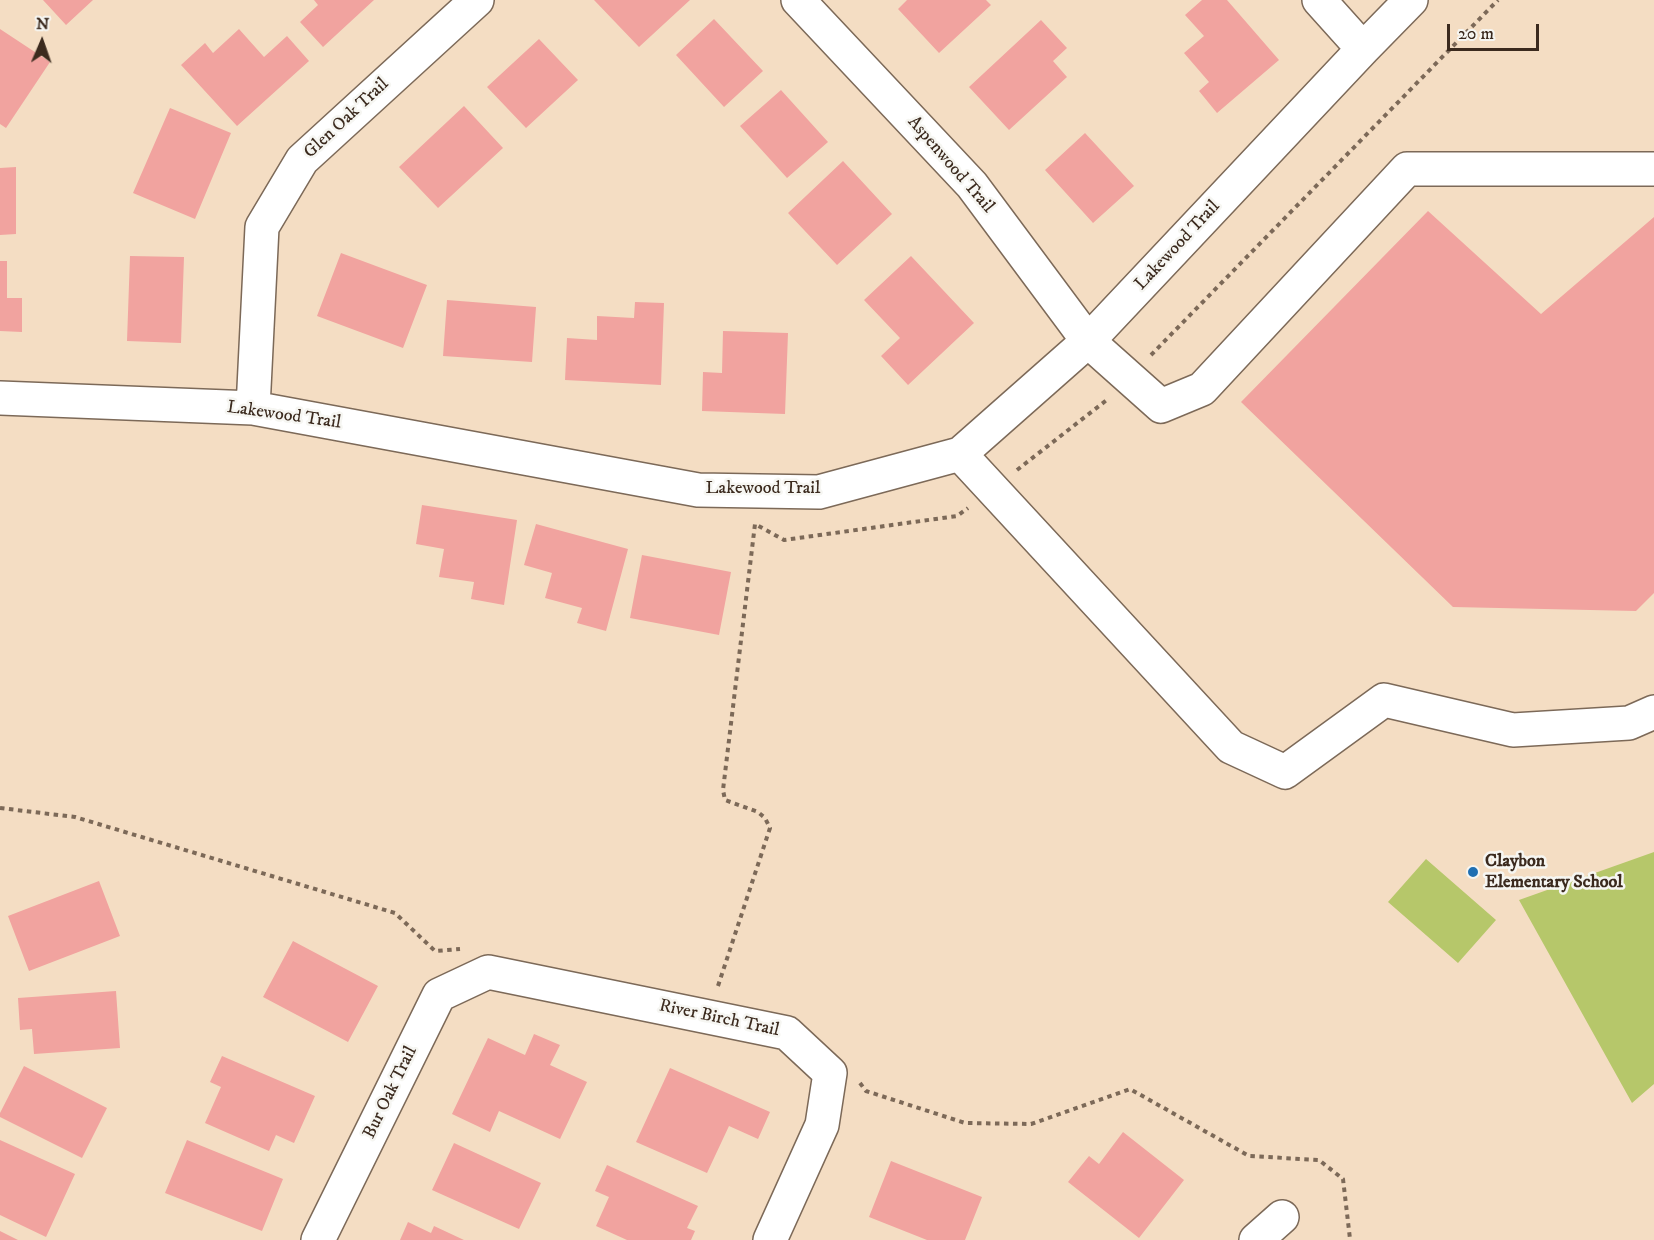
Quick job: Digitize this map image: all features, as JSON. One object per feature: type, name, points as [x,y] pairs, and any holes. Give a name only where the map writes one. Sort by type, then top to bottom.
[{"type":"street","name":"Glen Oak Trail","points":[[253,408],[262,227],[302,160],[477,0]]},
{"type":"street","name":"Aspenwood Trail","points":[[798,0],[972,185],[1088,341],[1161,406],[1202,389],[1407,169],[1654,169]]},
{"type":"street","points":[[1319,0],[1363,49]]},
{"type":"street","name":"Lakewood Trail","points":[[0,398],[253,408],[698,490],[819,492],[960,454],[1088,341],[1411,0]]},
{"type":"street","points":[[960,454],[1231,747],[1285,772],[1384,700],[1514,730],[1629,723],[1654,712]]},
{"type":"street","name":"Bur Oak Trail","points":[[318,1240],[439,995],[488,972]]},
{"type":"street","name":"River Birch Trail","points":[[488,972],[787,1033],[830,1073],[822,1125],[770,1240]]},
{"type":"street","points":[[1256,1240],[1282,1217]]},
{"type":"path","points":[[718,987],[767,839]]},
{"type":"green space","points":[[1654,852],[1654,1084],[1632,1103],[1519,900]]},
{"type":"green space","points":[[1426,859],[1496,920],[1458,963],[1388,902]]},
{"type":"building","points":[[43,0],[93,0],[66,25]]},
{"type":"building","points":[[314,0],[374,0],[323,47],[300,22],[318,5]]},
{"type":"building","points":[[594,0],[690,0],[639,47]]},
{"type":"building","points":[[907,0],[986,0],[991,5],[939,53],[898,9]]},
{"type":"building","points":[[1202,0],[1227,0],[1279,60],[1217,113],[1199,91],[1209,82],[1184,53],[1204,36],[1185,15]]},
{"type":"building","points":[[714,19],[763,71],[724,107],[676,55]]},
{"type":"building","points":[[1041,20],[1067,48],[1053,61],[1067,77],[1009,130],[969,87]]},
{"type":"building","points":[[0,29],[50,62],[6,128],[0,124]]},
{"type":"building","points":[[239,29],[264,57],[287,36],[309,61],[237,126],[181,65],[205,43],[213,53]]},
{"type":"building","points":[[539,39],[578,80],[526,128],[487,87]]},
{"type":"building","points":[[781,90],[828,142],[787,178],[740,126]]},
{"type":"building","points":[[464,106],[503,148],[438,208],[399,167]]},
{"type":"building","points":[[170,108],[231,133],[195,219],[133,193]]},
{"type":"building","points":[[1085,133],[1134,186],[1093,223],[1045,170]]},
{"type":"building","points":[[843,161],[892,214],[837,265],[788,213]]},
{"type":"building","points":[[16,167],[16,234],[0,235],[0,168]]},
{"type":"building","points":[[1428,211],[1541,314],[1654,217],[1654,593],[1636,611],[1453,607],[1241,402]]},
{"type":"building","points":[[341,253],[427,285],[403,348],[317,316]]},
{"type":"building","points":[[130,256],[184,257],[181,343],[127,341]]},
{"type":"building","points":[[911,256],[974,323],[908,385],[881,356],[900,338],[864,300]]},
{"type":"building","points":[[0,261],[7,261],[7,298],[22,298],[22,332],[0,331]]},
{"type":"building","points":[[447,300],[536,307],[532,362],[443,356]]},
{"type":"building","points":[[635,302],[664,303],[661,385],[565,380],[567,338],[597,340],[597,316],[634,318]]},
{"type":"building","points":[[723,331],[788,333],[785,414],[702,411],[703,372],[722,373]]},
{"type":"building","points":[[422,505],[517,520],[504,605],[471,599],[474,582],[439,577],[444,549],[416,544]]},
{"type":"building","points":[[536,524],[628,549],[606,631],[577,623],[582,608],[545,598],[552,573],[524,565]]},
{"type":"building","points":[[642,555],[731,572],[719,635],[630,618]]},
{"type":"building","points":[[99,881],[120,936],[29,971],[8,916]]},
{"type":"building","points":[[293,941],[378,986],[348,1042],[263,997]]},
{"type":"building","points":[[116,991],[120,1048],[34,1054],[32,1029],[20,1030],[18,998]]},
{"type":"building","points":[[534,1034],[560,1045],[550,1065],[587,1082],[560,1139],[499,1111],[490,1132],[452,1114],[488,1038],[525,1055]]},
{"type":"building","points":[[222,1056],[315,1096],[294,1143],[276,1135],[269,1151],[205,1123],[221,1087],[210,1082]]},
{"type":"building","points":[[24,1066],[107,1108],[82,1158],[0,1117]]},
{"type":"building","points":[[670,1068],[770,1112],[758,1139],[729,1126],[707,1173],[636,1142]]},
{"type":"building","points":[[1123,1132],[1184,1180],[1139,1238],[1068,1182],[1089,1156],[1099,1164]]},
{"type":"building","points":[[0,1140],[75,1174],[46,1237],[0,1215]]},
{"type":"building","points":[[187,1140],[283,1179],[262,1231],[165,1193]]},
{"type":"building","points":[[454,1143],[541,1183],[519,1229],[432,1190]]},
{"type":"building","points":[[891,1161],[982,1197],[965,1240],[927,1240],[869,1217]]},
{"type":"building","points":[[607,1165],[698,1206],[687,1228],[695,1231],[691,1240],[627,1240],[596,1226],[609,1197],[595,1191]]},
{"type":"building","points":[[408,1222],[431,1233],[434,1226],[464,1240],[400,1240]]},
{"type":"building","points":[[0,1231],[18,1240],[0,1240]]},
{"type":"place","name":"Claybon Elementary School","points":[[1473,872]]}]
